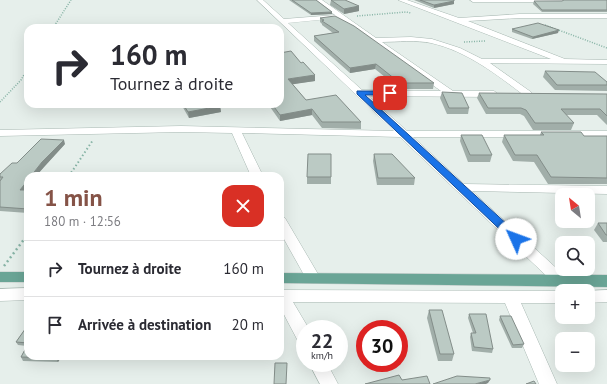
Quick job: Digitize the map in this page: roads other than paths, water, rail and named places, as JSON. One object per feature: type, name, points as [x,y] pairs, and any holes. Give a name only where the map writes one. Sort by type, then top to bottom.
[{"type":"main road","points":[[0,277],[24,277]]},
{"type":"main road","points":[[284,278],[607,281]]},
{"type":"street","points":[[260,0],[560,280]]},
{"type":"street","points":[[401,0],[565,62]]},
{"type":"street","points":[[473,0],[520,16]]},
{"type":"street","points":[[473,0],[561,0]]},
{"type":"street","points":[[320,1],[332,1]]},
{"type":"street","points":[[320,1],[451,94]]},
{"type":"street","points":[[455,21],[520,16],[607,16]]},
{"type":"street","points":[[282,21],[341,17]]},
{"type":"street","points":[[359,93],[531,94],[480,61],[440,43],[431,41],[374,40]]},
{"type":"street","points":[[480,61],[607,62]]},
{"type":"street","points":[[0,133],[181,129],[404,134],[607,134]]},
{"type":"street","points":[[236,131],[255,172]]},
{"type":"street","points":[[461,187],[607,190]]},
{"type":"street","points":[[284,228],[312,278]]},
{"type":"street","points":[[0,295],[24,294]]},
{"type":"street","points":[[284,296],[555,297]]},
{"type":"street","points":[[510,296],[548,384]]},
{"type":"street","points":[[595,297],[607,296]]},
{"type":"street","points":[[284,301],[296,322]]},
{"type":"street","points":[[323,372],[329,384]]}]
